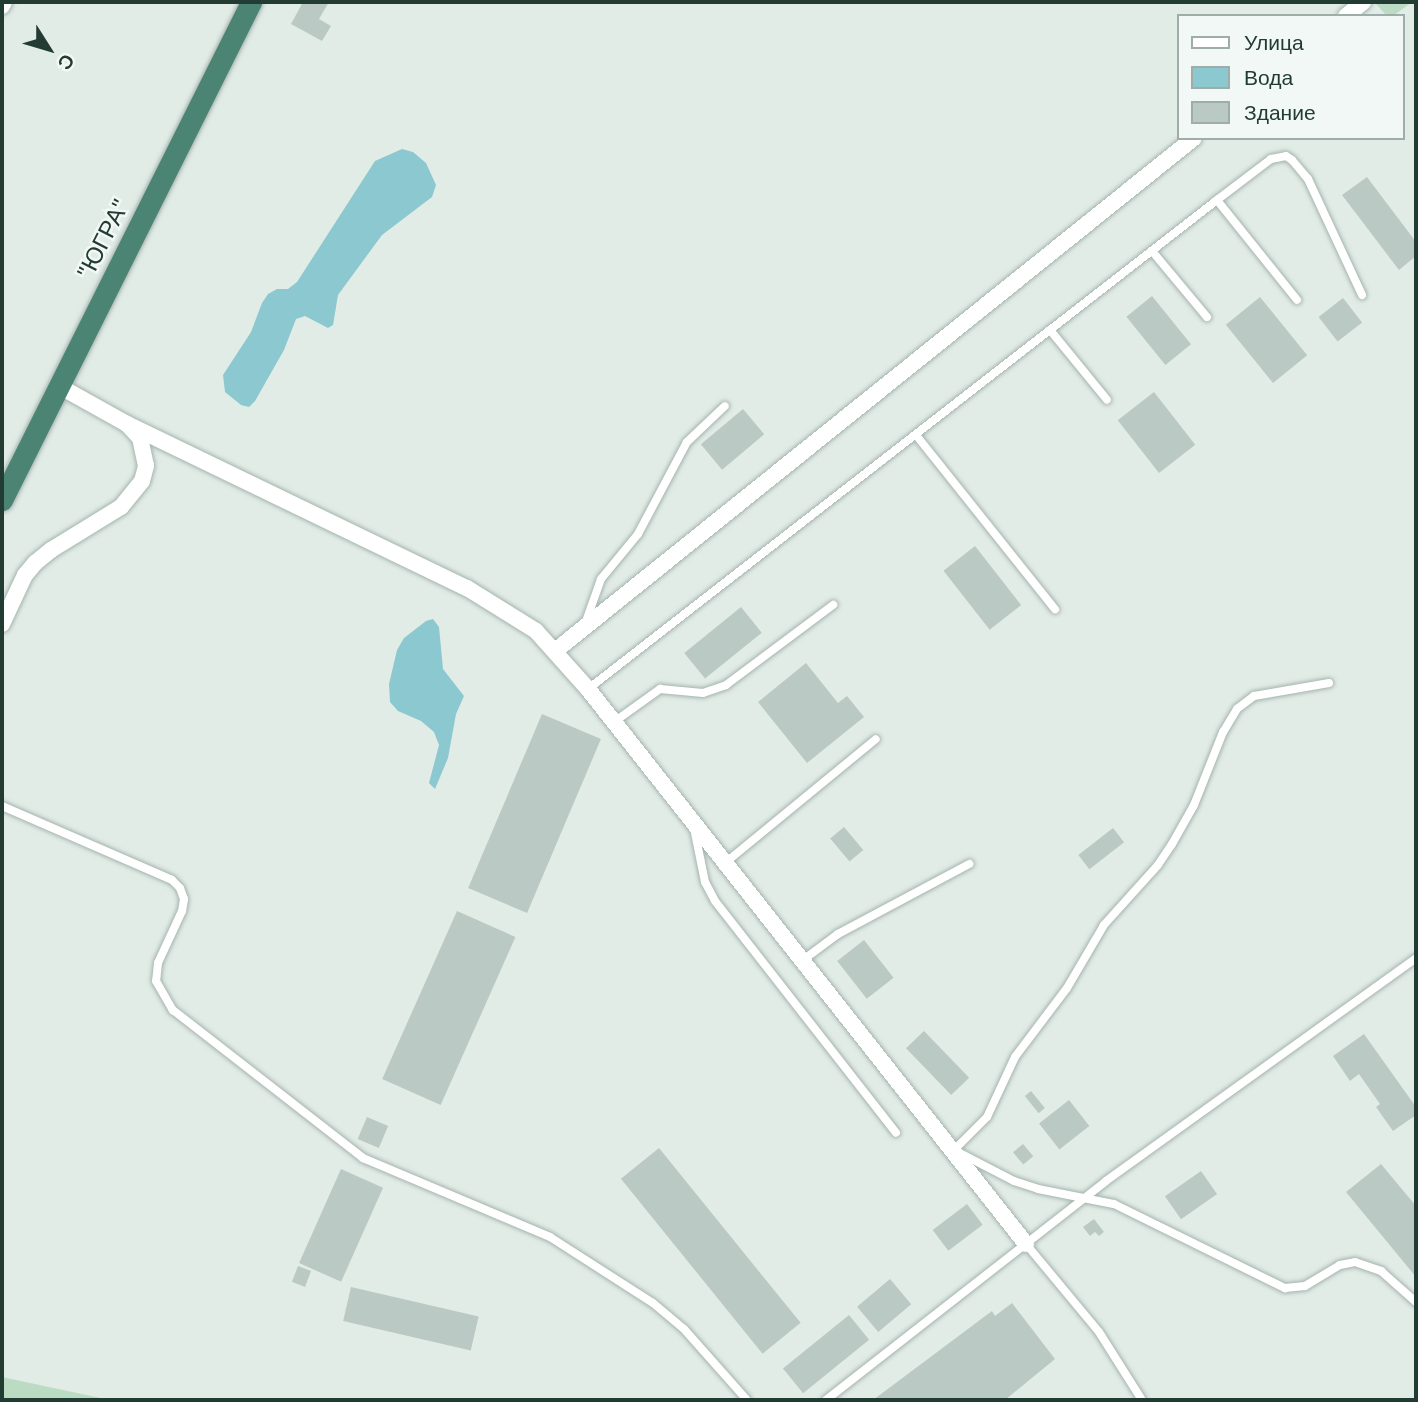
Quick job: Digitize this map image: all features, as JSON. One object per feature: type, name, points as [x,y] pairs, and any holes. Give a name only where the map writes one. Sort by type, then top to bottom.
[{"type":"highway","name":"\"ЮГРА\"","points":[[2,500],[251,2]]},
{"type":"street","points":[[1348,14],[1363,2]]},
{"type":"street","points":[[555,651],[1192,140]]},
{"type":"street","points":[[59,386],[127,424],[467,588],[515,616],[555,651],[588,689],[1026,1244]]},
{"type":"street","points":[[2,624],[17,590],[35,563],[51,550],[121,507],[142,481],[145,453],[140,438],[127,424]]},
{"type":"lane","points":[[588,689],[1271,159],[1286,156],[1308,179],[1363,295]]},
{"type":"lane","points":[[1217,200],[1297,300]]},
{"type":"lane","points":[[1152,251],[1207,317]]},
{"type":"lane","points":[[1050,330],[1107,400]]},
{"type":"lane","points":[[584,628],[601,579],[638,534],[687,442],[725,406]]},
{"type":"lane","points":[[916,435],[1055,609]]},
{"type":"lane","points":[[614,722],[660,689],[703,693],[726,685],[832,605]]},
{"type":"lane","points":[[1329,683],[1254,696],[1237,709],[1223,732],[1194,805],[1172,844],[1152,873],[1104,925],[1067,988],[1015,1057],[987,1117],[954,1150],[1014,1181],[1084,1200],[1101,1200],[1114,1204],[1285,1288],[1305,1286],[1340,1265],[1355,1262],[1381,1271],[1416,1302]]},
{"type":"lane","points":[[725,863],[876,739]]},
{"type":"lane","points":[[2,806],[172,880],[180,887],[184,899],[182,911],[158,964],[156,981],[173,1010],[363,1158],[550,1237],[653,1303],[684,1329],[747,1400]]},
{"type":"lane","points":[[693,822],[705,882],[715,901],[896,1133]]},
{"type":"lane","points":[[803,960],[838,934],[969,864]]},
{"type":"lane","points":[[826,1400],[1026,1244],[1248,1077],[1416,958]]},
{"type":"lane","points":[[1026,1244],[1100,1332],[1142,1400]]},
{"type":"green space","points":[[1374,2],[1412,2],[1396,14],[1385,14]]},
{"type":"green space","points":[[2,1377],[110,1400],[2,1400]]},
{"type":"water","points":[[402,149],[413,152],[426,163],[436,185],[432,197],[382,235],[338,295],[333,325],[328,328],[305,316],[296,319],[284,350],[255,401],[249,407],[241,405],[225,392],[223,375],[251,332],[262,303],[268,294],[277,289],[288,289],[297,282],[375,161]]},
{"type":"water","points":[[433,619],[439,627],[443,669],[464,696],[456,714],[448,758],[435,789],[429,783],[439,745],[434,732],[421,721],[398,711],[390,702],[389,684],[397,650],[404,638],[426,621]]},
{"type":"building","points":[[303,2],[329,2],[319,19],[331,26],[322,41],[291,24]]},
{"type":"building","points":[[1367,177],[1416,242],[1416,256],[1399,270],[1342,195]]},
{"type":"building","points":[[1152,296],[1191,344],[1165,365],[1126,317]]},
{"type":"building","points":[[1260,297],[1307,355],[1273,383],[1226,325]]},
{"type":"building","points":[[1343,298],[1362,322],[1338,342],[1319,317]]},
{"type":"building","points":[[1154,392],[1195,445],[1159,473],[1118,420]]},
{"type":"building","points":[[743,409],[764,434],[722,470],[701,444]]},
{"type":"building","points":[[975,546],[1021,605],[990,630],[943,571]]},
{"type":"building","points":[[741,607],[762,633],[705,679],[684,653]]},
{"type":"building","points":[[806,663],[838,703],[847,696],[864,717],[807,763],[758,702]]},
{"type":"building","points":[[542,714],[601,739],[527,913],[468,888]]},
{"type":"building","points":[[844,827],[863,850],[849,862],[830,839]]},
{"type":"building","points":[[1113,828],[1124,842],[1089,869],[1078,855]]},
{"type":"building","points":[[457,911],[515,937],[441,1105],[382,1079]]},
{"type":"building","points":[[864,940],[894,978],[867,999],[837,961]]},
{"type":"building","points":[[924,1031],[969,1078],[951,1095],[906,1048]]},
{"type":"building","points":[[1364,1034],[1416,1107],[1416,1115],[1393,1131],[1376,1107],[1380,1104],[1359,1074],[1350,1081],[1333,1056]]},
{"type":"building","points":[[1031,1091],[1045,1108],[1039,1113],[1025,1096]]},
{"type":"building","points":[[1069,1100],[1089,1126],[1059,1149],[1039,1123]]},
{"type":"building","points":[[367,1117],[388,1126],[379,1148],[358,1139]]},
{"type":"building","points":[[1023,1144],[1033,1156],[1023,1165],[1013,1152]]},
{"type":"building","points":[[659,1148],[801,1323],[763,1354],[621,1179]]},
{"type":"building","points":[[1381,1164],[1416,1206],[1416,1277],[1346,1192]]},
{"type":"building","points":[[341,1169],[383,1188],[341,1282],[299,1263]]},
{"type":"building","points":[[1201,1171],[1217,1194],[1181,1219],[1165,1196]]},
{"type":"building","points":[[967,1204],[983,1225],[948,1251],[933,1230]]},
{"type":"building","points":[[1094,1219],[1104,1232],[1099,1236],[1095,1232],[1090,1236],[1083,1227]]},
{"type":"building","points":[[298,1266],[311,1271],[305,1287],[292,1282]]},
{"type":"building","points":[[890,1279],[911,1304],[878,1332],[857,1307]]},
{"type":"building","points":[[351,1287],[479,1316],[471,1351],[343,1321]]},
{"type":"building","points":[[1012,1303],[1055,1359],[1005,1400],[873,1400],[992,1311],[995,1316]]},
{"type":"building","points":[[849,1315],[869,1340],[803,1393],[783,1368]]}]
